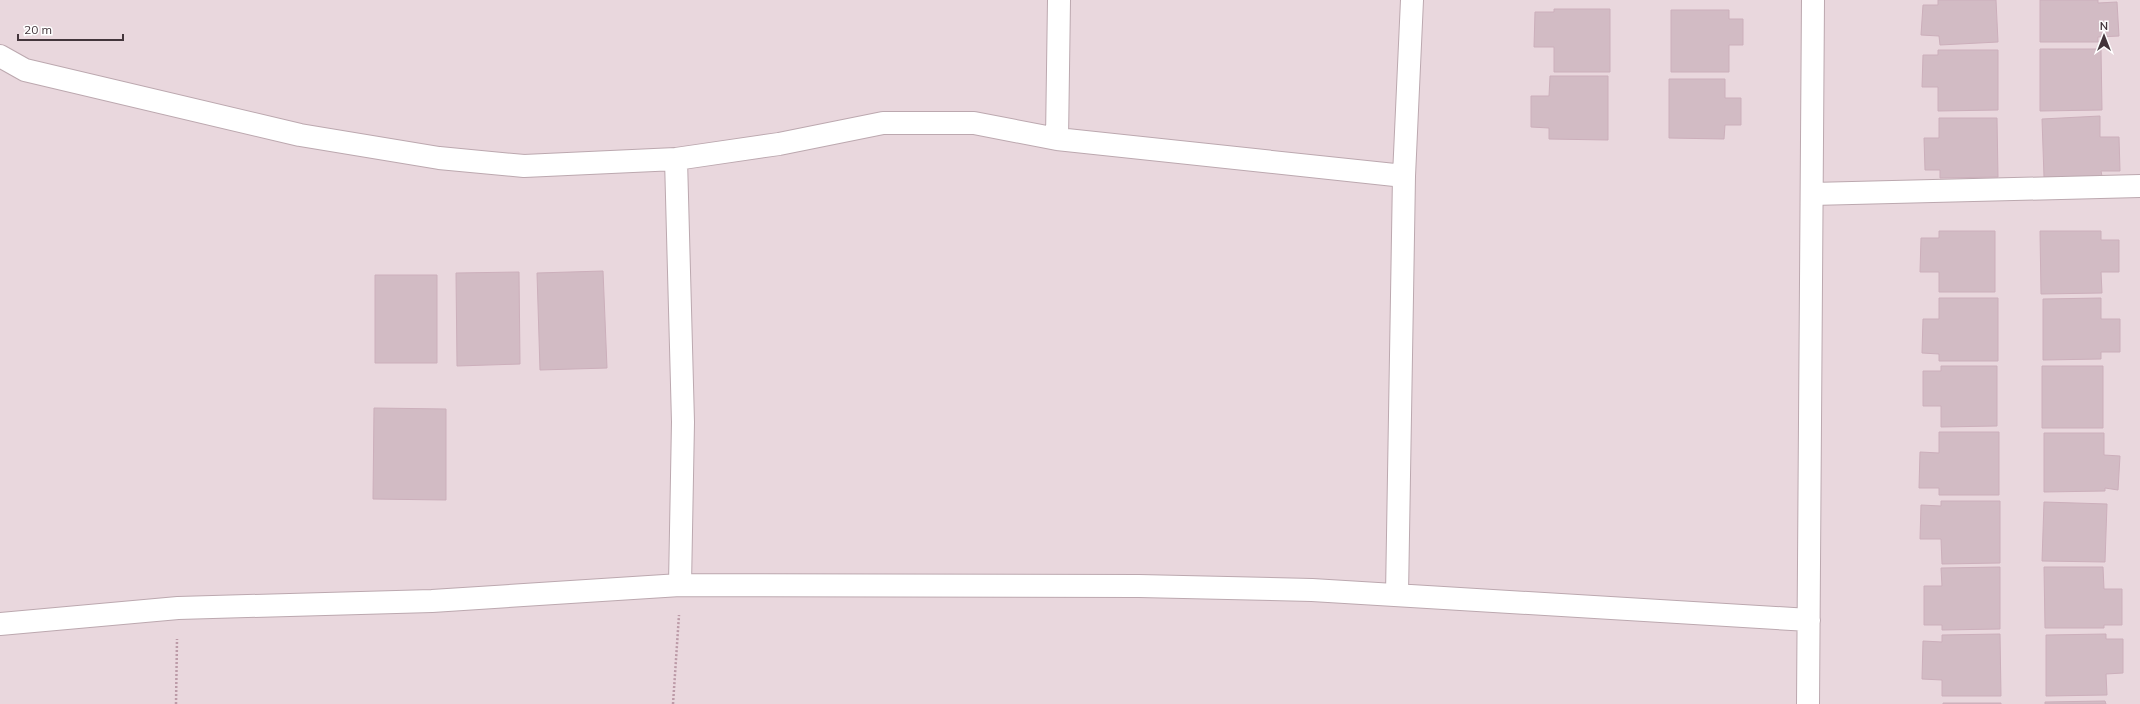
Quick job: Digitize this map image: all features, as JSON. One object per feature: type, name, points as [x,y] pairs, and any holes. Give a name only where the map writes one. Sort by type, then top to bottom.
[{"type":"street","points":[[1057,139],[1059,0]]},
{"type":"street","points":[[1397,595],[1404,176],[1412,0]]},
{"type":"street","points":[[1808,704],[1813,0]]},
{"type":"street","points":[[0,56],[25,70],[300,135],[439,158],[524,166],[676,159],[779,144],[882,123],[974,123],[1057,139],[1404,176]]},
{"type":"street","points":[[676,159],[683,422],[680,585]]},
{"type":"street","points":[[1812,194],[2140,186]]},
{"type":"street","points":[[0,624],[178,608],[432,601],[680,585],[1147,586],[1312,590],[1809,620]]},
{"type":"path","points":[[673,704],[680,585]]},
{"type":"path","points":[[176,704],[178,608]]},
{"type":"shaded area","points":[[0,0],[2140,0],[2140,704],[0,704]]},
{"type":"building","points":[[1938,0],[1996,0],[1998,42],[1940,45],[1939,36],[1921,35],[1923,5],[1938,5]]},
{"type":"building","points":[[2040,0],[2098,0],[2098,3],[2117,2],[2119,36],[2098,37],[2098,42],[2040,42]]},
{"type":"building","points":[[1554,9],[1610,9],[1610,72],[1554,72],[1554,47],[1534,47],[1535,12],[1554,12]]},
{"type":"building","points":[[1671,10],[1729,10],[1729,19],[1743,19],[1743,45],[1729,45],[1729,72],[1671,72]]},
{"type":"building","points":[[2040,49],[2101,49],[2102,110],[2040,111]]},
{"type":"building","points":[[1938,50],[1998,50],[1998,110],[1938,111],[1938,87],[1922,87],[1923,55],[1938,55]]},
{"type":"building","points":[[1550,76],[1608,76],[1608,140],[1549,139],[1549,128],[1531,127],[1531,96],[1549,96]]},
{"type":"building","points":[[1669,79],[1725,79],[1725,98],[1741,98],[1741,125],[1725,125],[1724,139],[1669,138]]},
{"type":"building","points":[[2100,116],[2100,137],[2119,137],[2120,171],[2101,171],[2102,176],[2044,177],[2042,119]]},
{"type":"building","points":[[1939,118],[1997,118],[1998,177],[1940,178],[1940,170],[1925,170],[1924,138],[1939,138]]},
{"type":"building","points":[[1939,231],[1995,231],[1995,292],[1939,292],[1939,272],[1920,272],[1921,238],[1939,238]]},
{"type":"building","points":[[2040,231],[2101,231],[2101,240],[2119,240],[2119,272],[2101,272],[2102,293],[2041,294]]},
{"type":"building","points":[[603,271],[607,368],[540,370],[537,273]]},
{"type":"building","points":[[519,272],[520,364],[457,366],[456,273]]},
{"type":"building","points":[[375,275],[437,275],[437,363],[375,363]]},
{"type":"building","points":[[1939,298],[1998,298],[1998,361],[1939,361],[1939,354],[1922,353],[1923,319],[1939,319]]},
{"type":"building","points":[[2101,298],[2101,319],[2120,319],[2120,352],[2101,352],[2101,359],[2043,360],[2043,299]]},
{"type":"building","points":[[1941,366],[1997,366],[1997,426],[1941,427],[1941,406],[1923,406],[1923,371],[1941,371]]},
{"type":"building","points":[[2042,366],[2103,366],[2103,428],[2042,428]]},
{"type":"building","points":[[374,408],[446,409],[446,500],[373,499]]},
{"type":"building","points":[[1939,432],[1999,432],[1999,495],[1939,495],[1939,488],[1919,488],[1920,452],[1939,453]]},
{"type":"building","points":[[2044,433],[2104,433],[2104,455],[2120,456],[2118,490],[2105,488],[2105,491],[2044,492]]},
{"type":"building","points":[[1941,501],[2000,501],[2000,563],[1942,564],[1941,539],[1920,539],[1921,505],[1941,506]]},
{"type":"building","points":[[2044,502],[2107,504],[2105,562],[2042,561]]},
{"type":"building","points":[[2000,567],[2000,629],[1942,630],[1942,625],[1924,625],[1924,586],[1942,586],[1941,568]]},
{"type":"building","points":[[2044,567],[2103,567],[2104,589],[2122,589],[2122,625],[2104,625],[2104,628],[2045,628]]},
{"type":"building","points":[[2000,634],[2001,696],[1942,696],[1942,680],[1922,679],[1923,641],[1942,642],[1942,635]]},
{"type":"building","points":[[2106,634],[2106,639],[2123,639],[2123,673],[2106,674],[2107,695],[2046,696],[2046,635]]},
{"type":"building","points":[[2105,701],[2106,704],[2045,704],[2045,702]]},
{"type":"building","points":[[2001,703],[2001,704],[1943,704]]}]
